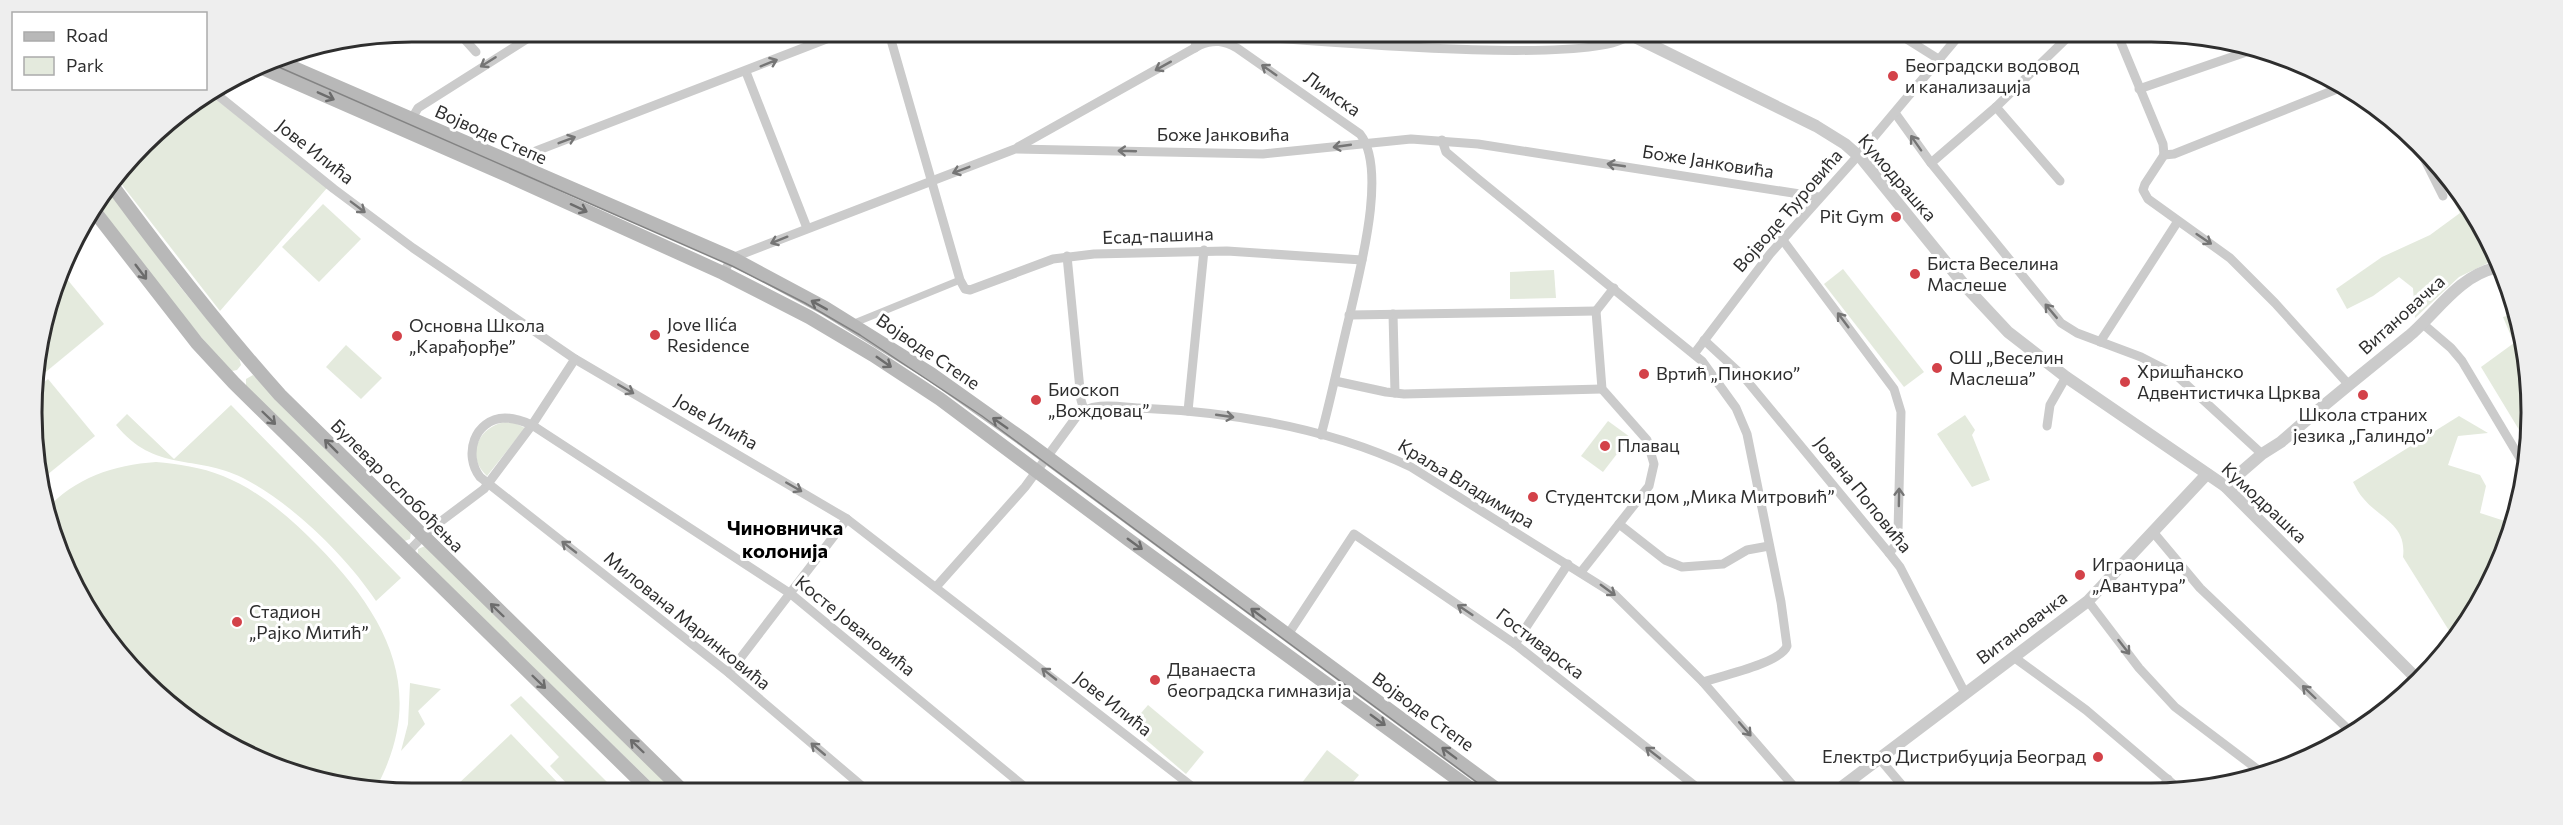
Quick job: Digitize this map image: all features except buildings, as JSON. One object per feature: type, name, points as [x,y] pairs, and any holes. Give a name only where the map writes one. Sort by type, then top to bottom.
[{"type":"main road","name":"Војводе Степе","points":[[275,68],[411,120],[723,273],[809,317],[873,355],[940,399],[1463,783]]},
{"type":"main road","name":"Војводе Степе","points":[[275,69],[511,170],[732,258],[852,324],[931,374],[1047,457],[1488,783]]},
{"type":"main road","name":"Булевар ослобођења","points":[[116,191],[195,297],[253,366],[422,537],[675,783]]},
{"type":"main road","points":[[98,216],[197,343],[234,384],[642,783]]},
{"type":"main road","points":[[234,384],[253,366]]},
{"type":"main road","points":[[577,719],[592,702]]},
{"type":"street","points":[[467,42],[476,52]]},
{"type":"street","points":[[411,120],[414,113],[427,102],[522,42]]},
{"type":"street","points":[[511,170],[536,151],[820,42]]},
{"type":"street","points":[[891,42],[961,283]]},
{"type":"street","points":[[1195,48],[1196,42]]},
{"type":"street","name":"Лимска","points":[[1016,148],[1207,42]]},
{"type":"street","name":"Лимска","points":[[1225,42],[1238,48],[1350,126],[1366,143],[1370,161],[1371,190],[1362,260],[1321,435]]},
{"type":"street","points":[[1238,42],[1238,48]]},
{"type":"street","points":[[1374,42],[1497,51],[1537,51],[1618,42]]},
{"type":"street","name":"Кумодрашка","points":[[1645,42],[1825,131],[1858,156],[1985,308],[2016,339],[2225,486],[2412,674]]},
{"type":"street","points":[[1911,42],[1940,60]]},
{"type":"street","name":"Војводе Ђуровића","points":[[1694,354],[1782,239],[1858,156],[1954,42]]},
{"type":"street","points":[[1931,164],[1996,107],[2063,42]]},
{"type":"street","points":[[2121,42],[2163,144],[2164,155],[2143,190],[2148,198],[2230,258],[2349,385]]},
{"type":"street","points":[[2139,89],[2241,54]]},
{"type":"street","points":[[746,72],[807,228]]},
{"type":"street","points":[[2164,155],[2174,154],[2333,90]]},
{"type":"street","name":"Јове Илића","points":[[219,97],[370,216],[575,359],[847,519],[1188,783]]},
{"type":"street","points":[[1996,107],[2060,181]]},
{"type":"street","points":[[1895,113],[1931,164],[2055,317],[2069,328],[2141,357],[2176,375],[2262,454]]},
{"type":"street","name":"Боже Јанковића","points":[[732,258],[1016,148],[1263,154],[1411,139],[1442,140],[1819,197]]},
{"type":"street","points":[[1442,140],[1444,150],[1462,166],[1694,354],[1728,394],[1743,422],[1781,602],[1786,650],[1773,659],[1703,682]]},
{"type":"street","points":[[2429,168],[2443,196]]},
{"type":"street","points":[[2100,342],[2178,221]]},
{"type":"street","points":[[1782,239],[1894,388],[1899,400],[1901,411],[1898,531],[1895,546],[1889,553]]},
{"type":"street","points":[[1188,411],[1204,250]]},
{"type":"street","name":"Есад-пашина","points":[[852,324],[961,283],[970,290],[1040,263],[1067,256],[1204,250],[1362,260]]},
{"type":"street","points":[[936,587],[1037,471],[1080,413],[1081,400],[1067,256]]},
{"type":"street","points":[[723,273],[732,258]]},
{"type":"street","name":"Витановачка","points":[[2225,486],[2262,454],[2282,442],[2423,324],[2464,283],[2492,269]]},
{"type":"street","points":[[1581,572],[1649,486],[1654,464],[1647,440],[1602,389],[1596,311],[1614,288]]},
{"type":"street","points":[[1349,315],[1596,311]]},
{"type":"street","points":[[1393,314],[1395,393]]},
{"type":"street","points":[[2423,324],[2451,348],[2462,361],[2518,456]]},
{"type":"street","name":"Јована Поповића","points":[[1704,340],[1743,376],[1900,567],[1965,693]]},
{"type":"street","points":[[407,553],[422,537],[488,483],[532,425],[575,359]]},
{"type":"street","points":[[2046,426],[2050,405],[2066,376]]},
{"type":"street","points":[[1335,381],[1395,393],[1602,389]]},
{"type":"street","name":"Краља Владимира","points":[[1080,413],[1117,406],[1246,418],[1321,435],[1383,454],[1411,467],[1581,572],[1627,606],[1703,682],[1791,783]]},
{"type":"street","name":"Милована Маринковића","points":[[532,425],[506,418],[494,420],[479,432],[473,442],[472,461],[477,472],[729,674],[858,783]]},
{"type":"street","name":"Косте Јовановића","points":[[532,425],[791,594],[1020,783]]},
{"type":"street","name":"Витановачка","points":[[1847,783],[2088,601],[2207,474]]},
{"type":"street","points":[[729,674],[847,519]]},
{"type":"street","points":[[1619,524],[1665,560],[1682,567],[1723,564],[1748,550],[1769,546]]},
{"type":"street","points":[[2153,532],[2200,588],[2346,727]]},
{"type":"street","name":"Гостиварска","points":[[1287,636],[1354,534],[1515,644],[1691,783]]},
{"type":"street","points":[[1515,644],[1568,564]]},
{"type":"street","points":[[2088,601],[2139,668],[2175,708],[2255,767]]},
{"type":"street","points":[[2014,658],[2086,710],[2171,782]]},
{"type":"street","points":[[1879,758],[1900,783]]},
{"type":"green space","points":[[216,99],[327,188],[220,311],[121,184],[168,134]]},
{"type":"green space","points":[[2449,194],[2471,227],[2489,262],[2459,277],[2415,318],[2413,288],[2399,277],[2373,296],[2347,309],[2336,289],[2382,257],[2430,235],[2460,213]]},
{"type":"green space","points":[[112,196],[181,288],[239,358],[241,365],[237,370],[232,371],[227,368],[142,266],[102,211]]},
{"type":"green space","points":[[323,204],[361,239],[319,282],[282,247]]},
{"type":"green space","points":[[1843,269],[1924,372],[1904,387],[1824,284]]},
{"type":"green space","points":[[1554,270],[1556,298],[1510,299],[1510,272]]},
{"type":"green space","points":[[67,279],[104,324],[44,373],[49,340]]},
{"type":"green space","points":[[2508,316],[2514,340],[2518,364],[2520,432],[2481,367],[2514,343],[2503,317]]},
{"type":"green space","points":[[346,345],[382,378],[361,399],[326,367]]},
{"type":"green space","points":[[253,375],[411,532],[410,539],[402,542],[246,386],[246,379]]},
{"type":"green space","points":[[48,379],[95,436],[47,475],[43,437],[43,383]]},
{"type":"green space","points":[[231,405],[401,578],[376,601],[334,549],[280,501],[243,478],[225,471],[161,457],[131,440],[116,425],[127,414],[174,459]]},
{"type":"green space","points":[[1965,415],[1975,430],[1972,435],[1990,480],[1972,487],[1937,434]]},
{"type":"green space","points":[[2459,416],[2488,433],[2458,436],[2448,465],[2480,475],[2486,486],[2480,513],[2504,521],[2483,576],[2449,631],[2403,557],[2403,546],[2397,529],[2363,498],[2353,482]]},
{"type":"green space","name":"Плавац","points":[[1608,421],[1630,437],[1603,472],[1581,456]]},
{"type":"green space","points":[[505,422],[515,423],[525,428],[487,476],[477,460],[478,443],[488,430]]},
{"type":"green space","name":"Стадион „Рајко Митић”","points":[[156,462],[190,466],[236,482],[261,497],[297,525],[342,572],[380,627],[392,656],[399,686],[399,718],[392,751],[379,781],[340,776],[293,763],[249,745],[227,733],[207,721],[168,691],[134,657],[119,638],[104,618],[80,576],[62,532],[54,502],[69,490],[95,475]]},
{"type":"green space","points":[[425,546],[670,783],[652,783],[418,555],[418,549]]},
{"type":"green space","points":[[410,683],[441,689],[418,711],[425,724],[401,751],[408,724]]},
{"type":"green space","points":[[521,696],[608,783],[566,783],[550,766],[559,757],[510,705]]},
{"type":"green space","points":[[1148,705],[1204,752],[1186,774],[1130,726]]},
{"type":"green space","points":[[511,734],[558,783],[459,783]]},
{"type":"green space","points":[[1327,750],[1359,775],[1352,783],[1302,783]]},
{"type":"tram line","points":[[279,67],[732,266],[805,303],[860,335],[982,416],[1478,783]]},
{"type":"place","name":"Београдски водовод и канализација","points":[[1893,76]]},
{"type":"place","name":"Pit Gym","points":[[1896,217]]},
{"type":"place","name":"Биста Веселина Маслеше","points":[[1915,274]]},
{"type":"place","name":"Jove Ilića Residence","points":[[655,335]]},
{"type":"place","name":"Основна Школа „Карађорђе”","points":[[397,336]]},
{"type":"place","name":"ОШ „Веселин Маслеша”","points":[[1937,368]]},
{"type":"place","name":"Вртић „Пинокио”","points":[[1644,374]]},
{"type":"place","name":"Хришћанско Адвентистичка Црква","points":[[2125,382]]},
{"type":"place","name":"Школа страних језика „Галиндо”","points":[[2363,395]]},
{"type":"place","name":"Биоскоп „Вождовац”","points":[[1036,400]]},
{"type":"place","name":"Плавац","points":[[1605,446]]},
{"type":"place","name":"Студентски дом „Мика Митровић”","points":[[1533,497]]},
{"type":"place","name":"Играоница „Авантура”","points":[[2080,575]]},
{"type":"place","name":"Стадион „Рајко Митић”","points":[[237,622]]},
{"type":"place","name":"Дванаеста београдска гимназија","points":[[1155,680]]},
{"type":"place","name":"Електро Дистрибуција Београд","points":[[2098,757]]},
{"type":"district","name":"Чиновничка колонија","points":[[785,540]]}]
